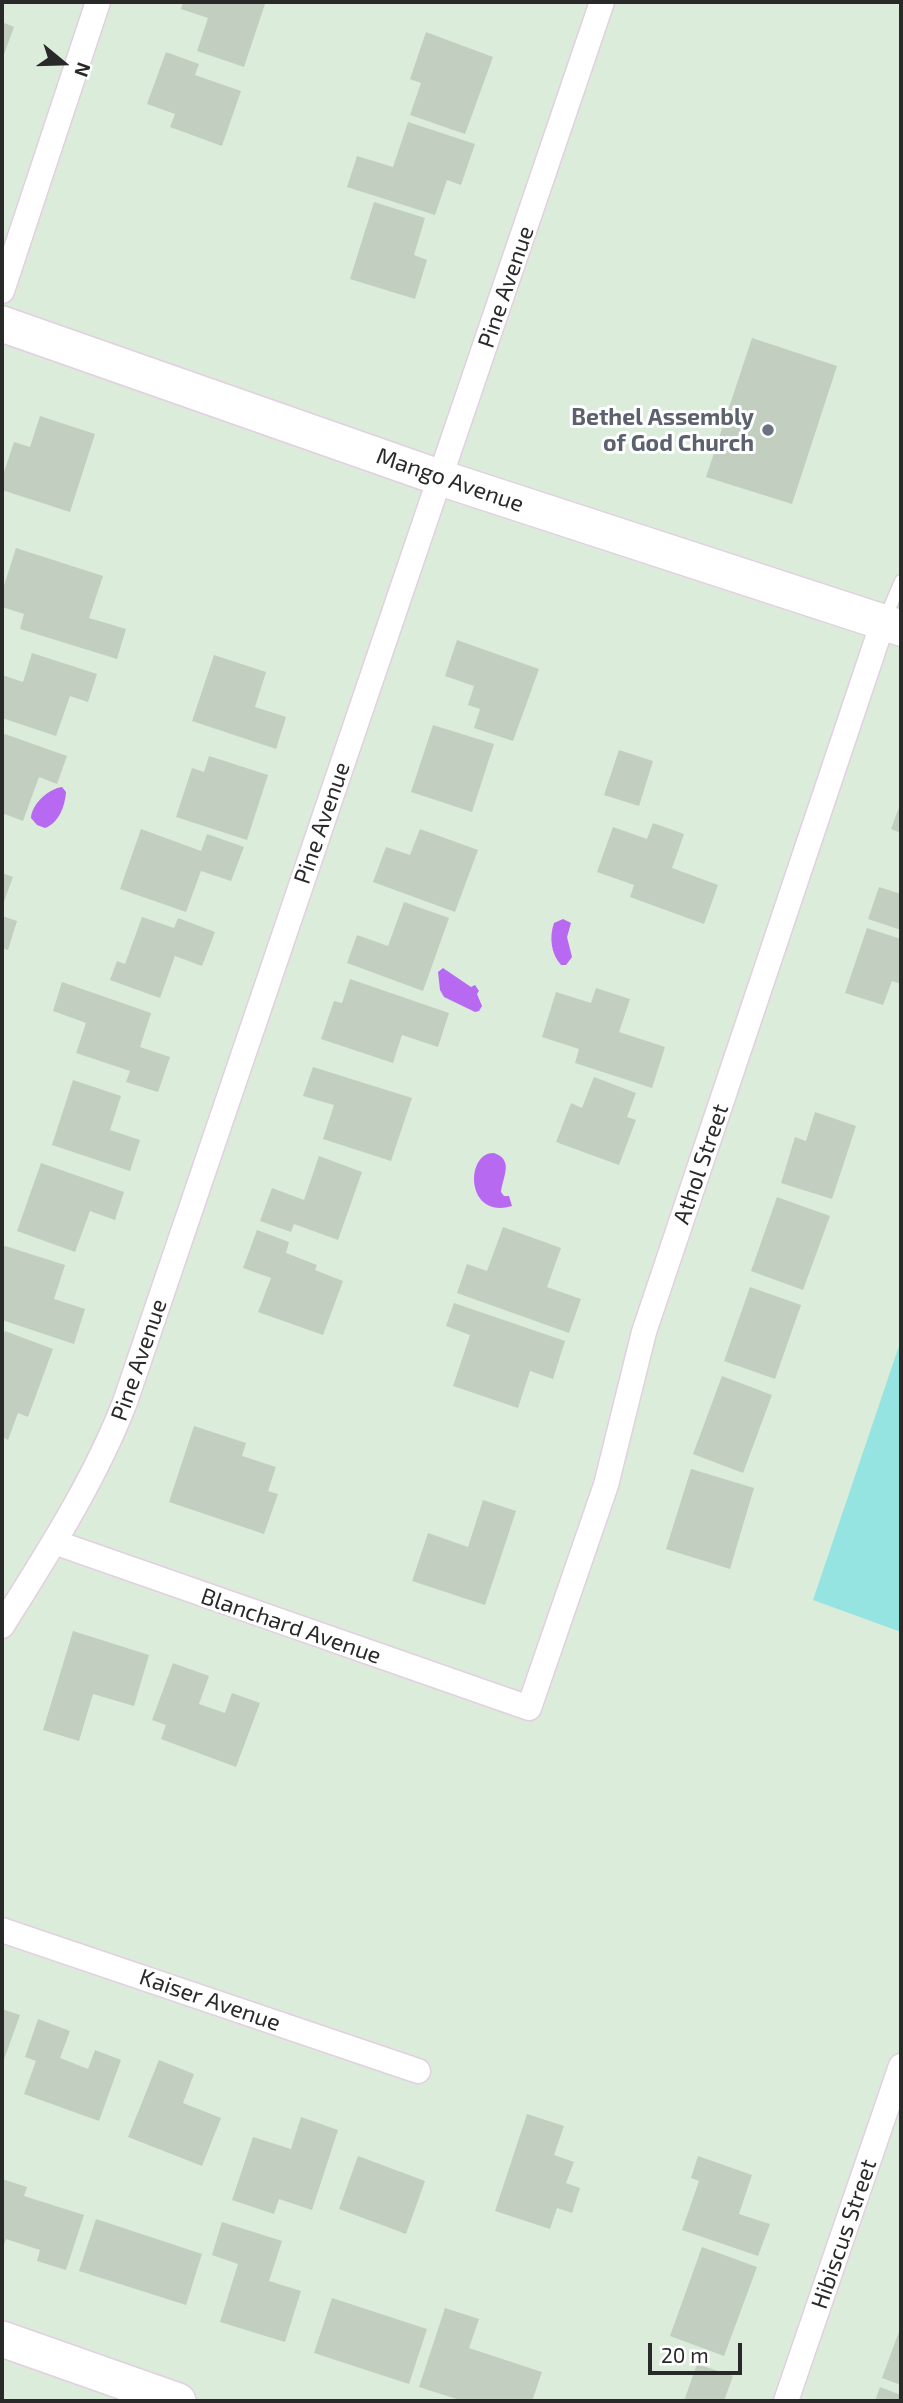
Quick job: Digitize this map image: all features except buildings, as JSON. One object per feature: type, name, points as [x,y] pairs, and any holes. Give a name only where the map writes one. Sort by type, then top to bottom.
[{"type":"street","points":[[2,291],[98,2]]},
{"type":"street","name":"Pine Avenue","points":[[2,1626],[54,1542],[111,1439],[125,1402],[602,2]]},
{"type":"street","name":"Mango Avenue","points":[[2,324],[441,478],[892,625]]},
{"type":"street","name":"Athol Street","points":[[529,1708],[606,1485],[645,1332],[892,625]]},
{"type":"street","name":"Blanchard Avenue","points":[[54,1542],[529,1708]]},
{"type":"street","name":"Kaiser Avenue","points":[[2,1930],[418,2071]]},
{"type":"street","name":"Hibiscus Street","points":[[786,2401],[901,2066]]},
{"type":"street","points":[[2,2339],[178,2401]]},
{"type":"lane","points":[[892,625],[901,581]]},
{"type":"shaded area","points":[[62,787],[66,792],[58,818],[45,828],[37,825],[31,818],[38,803],[51,791]]},
{"type":"shaded area","points":[[563,919],[571,923],[567,937],[572,957],[566,965],[561,965],[558,961],[551,940],[554,923]]},
{"type":"shaded area","points":[[443,968],[471,987],[475,985],[482,1006],[479,1011],[475,1012],[444,997],[440,990],[438,972]]},
{"type":"shaded area","points":[[494,1153],[506,1164],[501,1192],[504,1196],[509,1196],[512,1206],[497,1208],[485,1203],[478,1195],[475,1173],[478,1163],[485,1156]]},
{"type":"shaded area","points":[[901,1340],[901,1632],[813,1600]]},
{"type":"place","name":"Bethel Assembly of God Church","points":[[768,430]]}]
